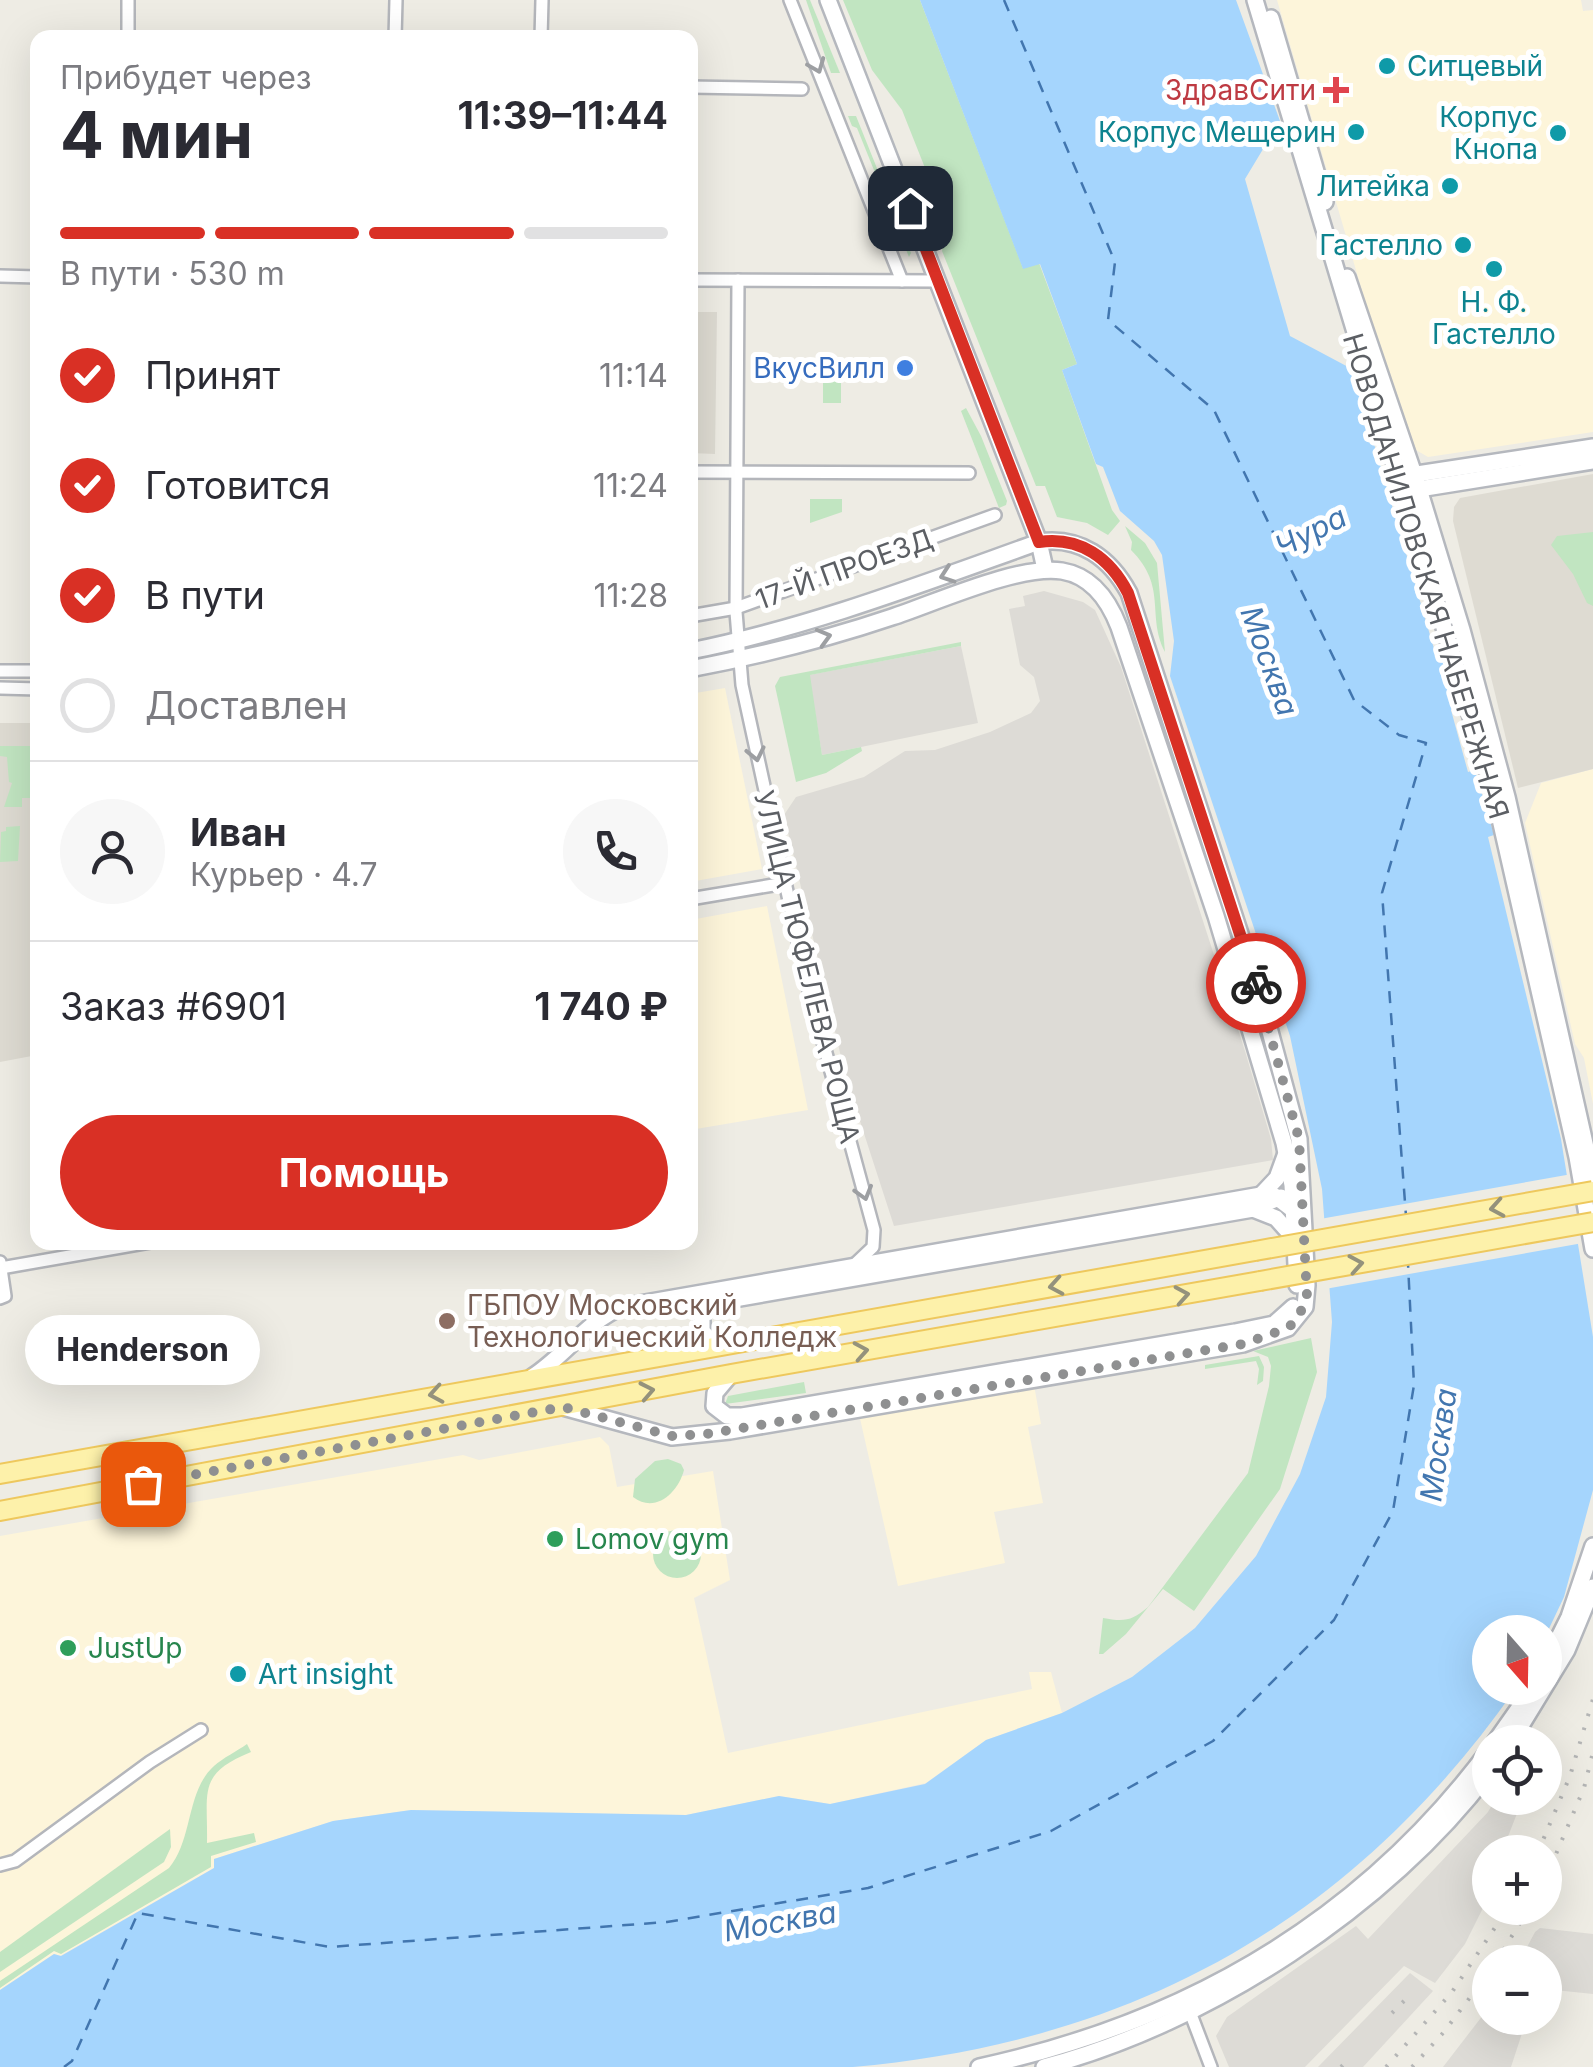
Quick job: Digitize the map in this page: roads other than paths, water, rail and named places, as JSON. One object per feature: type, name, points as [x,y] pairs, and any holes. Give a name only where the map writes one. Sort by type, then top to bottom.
[{"type":"main road","points":[[828,0],[1039,542],[1045,569]]},
{"type":"main road","name":"НОВОДАНИЛОВСКАЯ НАБЕРЕЖНАЯ","points":[[1254,0],[1352,332],[1409,482]]},
{"type":"main road","name":"НОВОДАНИЛОВСКАЯ НАБЕРЕЖНАЯ","points":[[1266,0],[1409,482],[1495,798],[1583,1156]]},
{"type":"main road","points":[[1409,482],[1593,447]]},
{"type":"main road","points":[[1409,482],[1593,461]]},
{"type":"main road","points":[[563,1407],[680,1437],[1243,1344],[1280,1333],[1298,1318],[1304,1307],[1307,1285],[1302,1165],[1280,1062],[1128,593],[1113,568],[1087,548],[1059,541],[1039,542],[698,666]]},
{"type":"main road","points":[[698,651],[739,650],[888,619],[1045,569],[1067,571],[1092,583],[1114,612],[1216,916],[1286,1152],[1292,1185]]},
{"type":"main road","points":[[727,1344],[712,1342],[702,1332],[702,1314],[717,1302],[1256,1202],[1277,1178],[1286,1152]]},
{"type":"main road","points":[[1583,1156],[1593,1179]]},
{"type":"main road","points":[[1583,1156],[1593,1249]]},
{"type":"main road","points":[[731,1374],[714,1393],[714,1406],[727,1416],[742,1416],[1274,1324],[1296,1304],[1294,1238],[1286,1203],[1302,1165]]},
{"type":"main road","points":[[0,1474],[1593,1191]]},
{"type":"main road","points":[[532,1377],[556,1362],[602,1316],[622,1307],[1256,1202],[1286,1203],[1304,1223]]},
{"type":"main road","points":[[1256,1202],[1294,1238]]},
{"type":"main road","points":[[0,1511],[731,1374],[1593,1222]]},
{"type":"main road","points":[[1562,1630],[1593,1546]]},
{"type":"main road","points":[[1521,1725],[1567,1650],[1593,1588]]},
{"type":"main road","points":[[979,2067],[1104,2034],[1188,2006],[1300,1932],[1357,1888],[1420,1830],[1472,1773]]},
{"type":"main road","points":[[1044,2067],[1264,1971],[1363,1900],[1430,1837],[1472,1790]]},
{"type":"street","points":[[128,0],[128,30]]},
{"type":"street","points":[[395,30],[396,0]]},
{"type":"street","points":[[541,30],[542,0]]},
{"type":"street","points":[[790,0],[902,281]]},
{"type":"street","points":[[698,87],[802,88]]},
{"type":"street","points":[[0,276],[30,277]]},
{"type":"street","points":[[698,280],[938,281]]},
{"type":"street","name":"УЛИЦА ТЮФЕЛЕВА РОЩА","points":[[738,280],[736,608],[742,686],[820,1032],[874,1230],[873,1247],[853,1266]]},
{"type":"street","points":[[698,472],[968,473]]},
{"type":"street","name":"17-Й ПРОЕЗД","points":[[698,615],[736,608],[995,515]]},
{"type":"street","points":[[0,671],[30,671]]},
{"type":"street","points":[[0,688],[30,689]]},
{"type":"street","points":[[698,898],[785,883]]},
{"type":"street","points":[[3,1297],[0,1265],[98,1250]]},
{"type":"street","points":[[0,1865],[14,1861],[200,1730]]},
{"type":"street","points":[[1188,2006],[1211,2067]]},
{"type":"water","points":[[920,0],[1236,0],[1280,121],[1245,179],[1290,336],[1352,369],[1435,652],[1443,651],[1458,707],[1451,710],[1468,772],[1475,770],[1494,835],[1488,837],[1561,1139],[1593,1337],[1593,1490],[1564,1597],[1555,1615],[1472,1615],[1472,1705],[1503,1705],[1487,1725],[1472,1725],[1472,1744],[1383,1842],[1309,1904],[1229,1955],[1144,1998],[1053,2030],[956,2053],[853,2067],[0,2067],[0,1990],[54,1954],[61,1956],[214,1868],[214,1859],[333,1821],[411,1810],[686,1815],[779,1796],[830,1804],[925,1784],[986,1740],[1062,1713],[1132,1677],[1195,1628],[1256,1556],[1300,1474],[1326,1397],[1332,1322],[1322,1189],[1290,1036],[1170,676],[1174,641],[1162,555],[1154,541],[1120,511],[1103,467],[1096,464],[1062,370],[1077,364],[1040,264],[1023,269]]},
{"type":"railway","points":[[1545,1835],[1570,1776],[1593,1699]]},
{"type":"railway","points":[[1562,1840],[1584,1788],[1593,1752]]},
{"type":"railway","points":[[1386,2067],[1452,1992],[1497,1925]]},
{"type":"railway","points":[[1506,1945],[1519,1925]]},
{"type":"railway","points":[[1412,2067],[1472,1995]]},
{"type":"railway","points":[[1392,2013],[1406,1999]]},
{"type":"place","name":"Ситцевый","points":[[1387,66]]},
{"type":"place","name":"ЗдравСити","points":[[1336,90]]},
{"type":"place","name":"Корпус Мещерин","points":[[1356,132]]},
{"type":"place","name":"Корпус Кнопа","points":[[1558,133]]},
{"type":"place","name":"Литейка","points":[[1450,186]]},
{"type":"place","name":"Гастелло","points":[[1463,245]]},
{"type":"place","name":"Н. Ф. Гастелло","points":[[1494,269]]},
{"type":"place","name":"ВкусВилл","points":[[905,368]]},
{"type":"place","name":"ГБПОУ Московский Технологический Колледж","points":[[447,1321]]},
{"type":"place","name":"Henderson","points":[[143,1484]]},
{"type":"place","name":"Lomov gym","points":[[555,1539]]},
{"type":"place","name":"JustUp","points":[[68,1648]]},
{"type":"place","name":"Art insight","points":[[238,1674]]},
{"type":"water label","name":"Чура","points":[[1311,532]]},
{"type":"water label","name":"Москва","points":[[1269,661]]},
{"type":"water label","name":"Москва","points":[[1439,1445]]},
{"type":"water label","name":"Москва","points":[[780,1922]]}]
